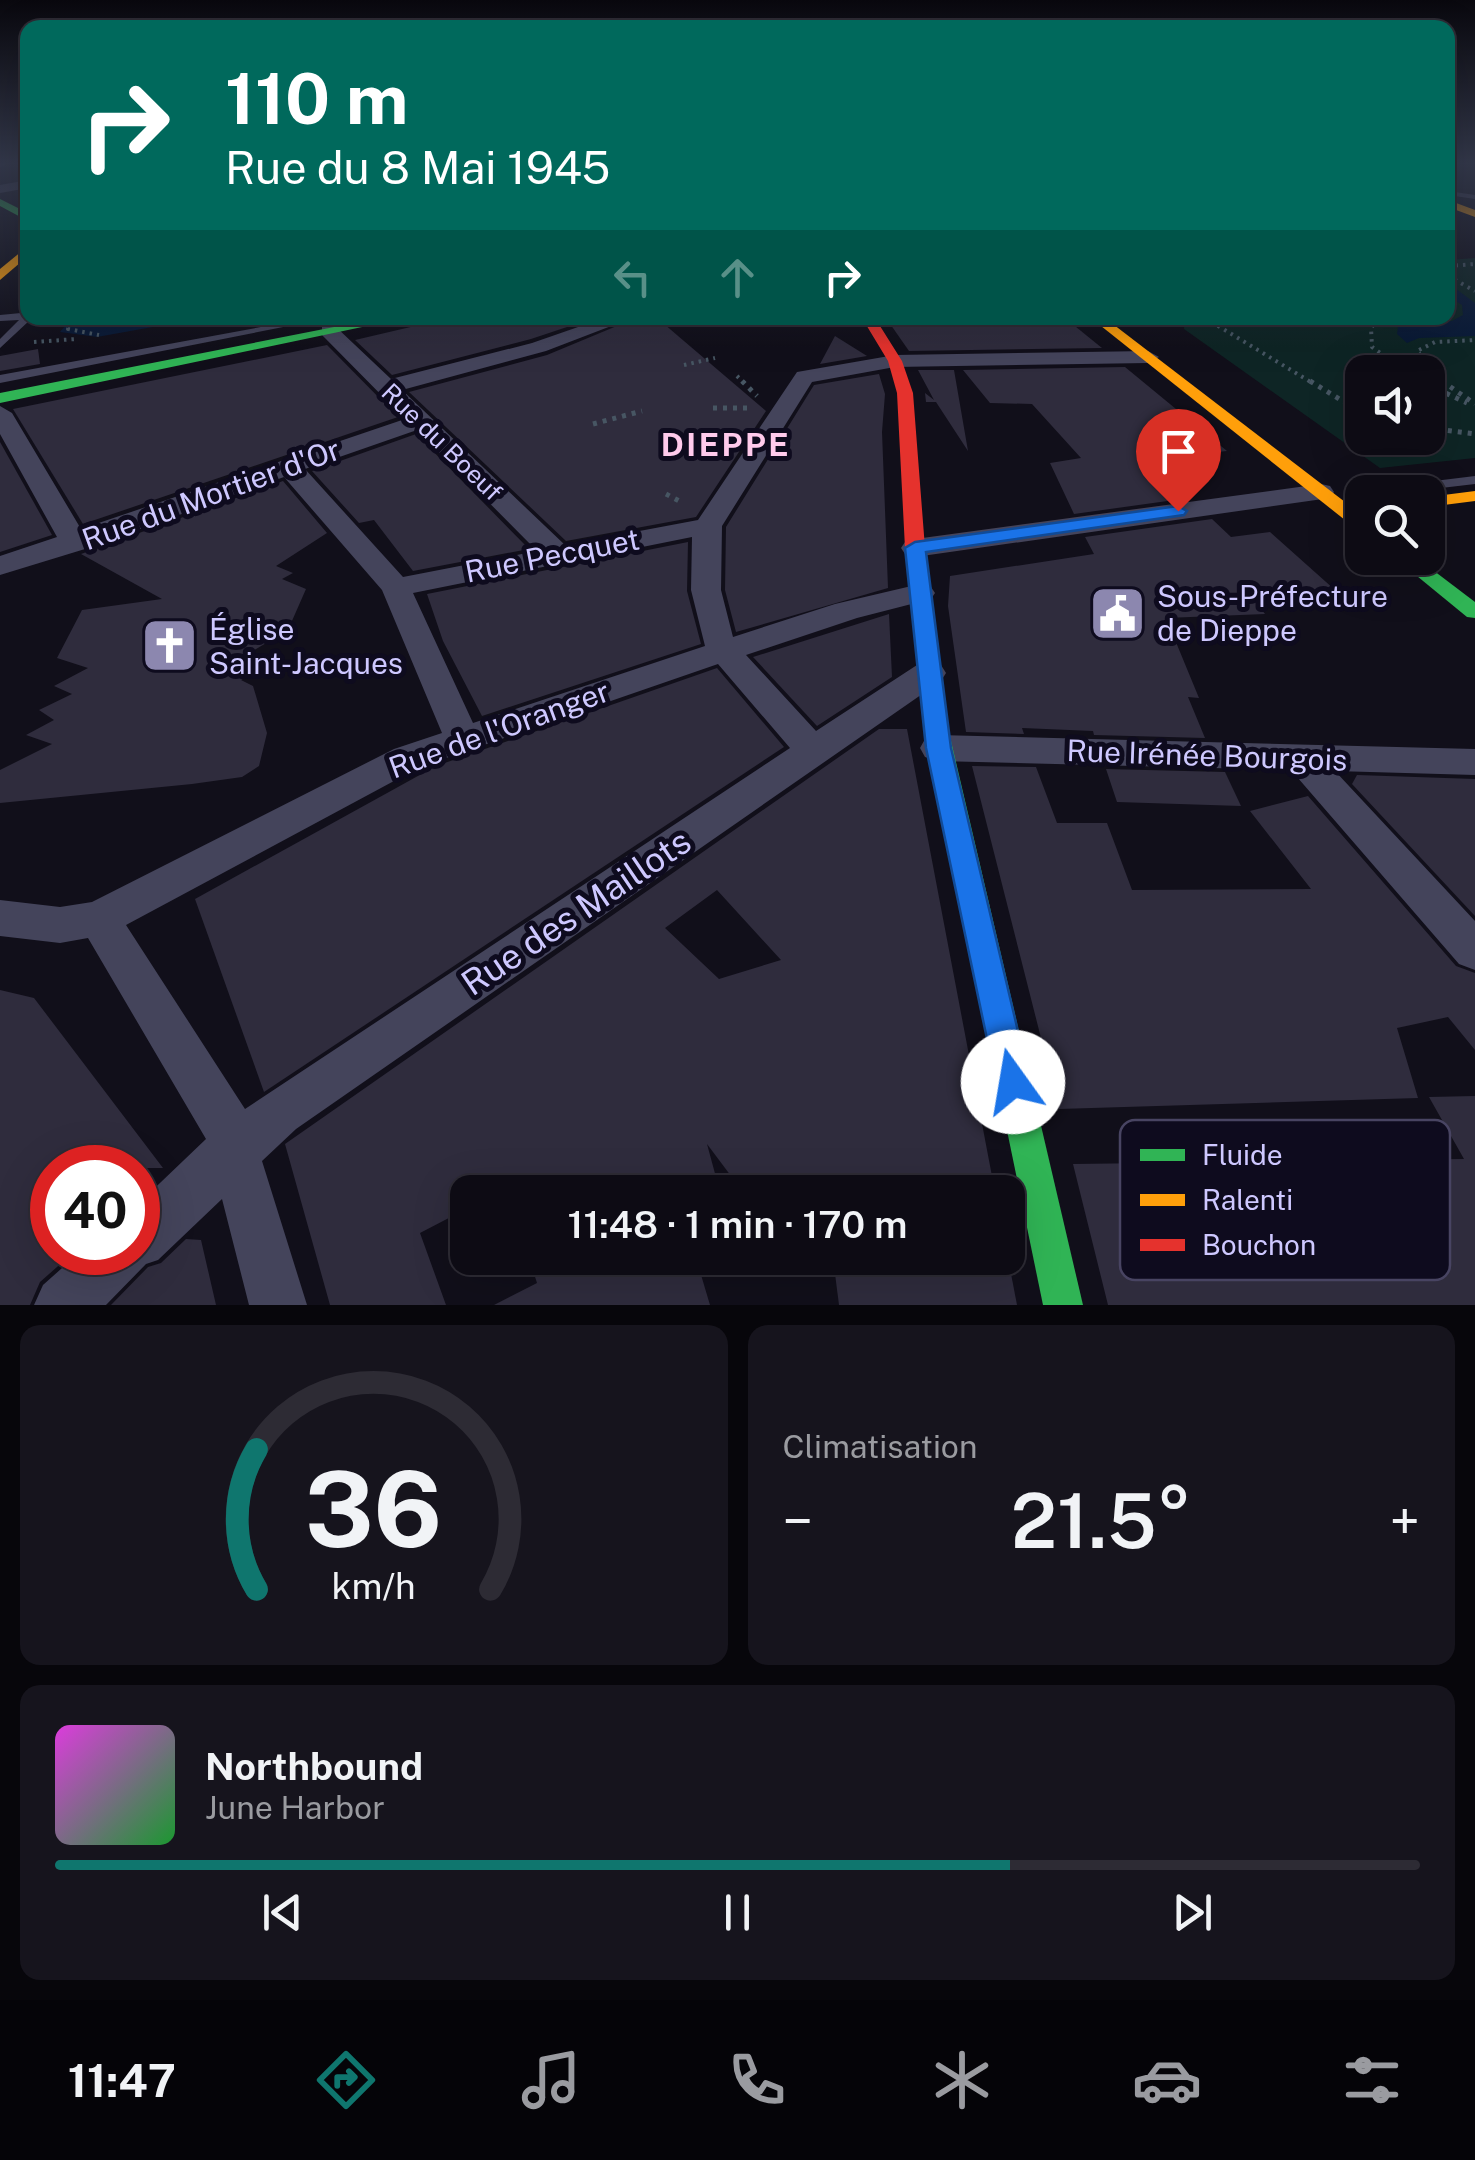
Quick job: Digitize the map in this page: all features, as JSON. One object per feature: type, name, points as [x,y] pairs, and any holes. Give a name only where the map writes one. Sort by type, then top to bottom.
[{"type":"main road","points":[[0,276],[20,256]]},
{"type":"main road","points":[[0,394],[321,325]]},
{"type":"main road","points":[[0,394],[341,325]]},
{"type":"main road","points":[[872,325],[895,362],[904,393],[915,548],[938,748],[1063,1305]]},
{"type":"main road","points":[[1106,325],[1345,507]]},
{"type":"main road","points":[[1445,500],[1475,496]]},
{"type":"main road","points":[[1429,575],[1475,612]]},
{"type":"street","name":"Rue du Boeuf","points":[[327,325],[556,553]]},
{"type":"street","points":[[386,386],[539,347],[594,325]]},
{"type":"street","points":[[814,752],[724,650],[713,632],[704,546],[708,526],[805,377],[895,362],[1148,357]]},
{"type":"street","points":[[0,413],[75,542]]},
{"type":"street","name":"Rue du Mortier d'Or","points":[[0,566],[421,421]]},
{"type":"street","points":[[287,465],[396,587],[461,737]]},
{"type":"street","points":[[915,548],[1321,492]]},
{"type":"street","name":"Rue Pecquet","points":[[396,587],[708,526]]},
{"type":"street","name":"Rue de l'Oranger","points":[[100,919],[390,767],[461,737],[724,650],[920,593]]},
{"type":"street","name":"Rue des Maillots","points":[[160,1220],[278,1112],[929,673]]},
{"type":"street","name":"Rue Irénée Bourgois","points":[[938,748],[1475,762]]},
{"type":"street","points":[[1302,758],[1475,951]]},
{"type":"street","points":[[0,918],[60,924],[100,919],[232,1134],[229,1159],[244,1180],[278,1305]]},
{"type":"street","points":[[63,1305],[97,1275]]},
{"type":"lane","points":[[0,346],[20,324]]},
{"type":"lane","points":[[0,379],[320,325]]},
{"type":"lane","points":[[1445,484],[1475,480]]},
{"type":"path","points":[[72,325],[68,329],[98,335]]},
{"type":"path","points":[[1216,325],[1345,404]]},
{"type":"path","points":[[1372,325],[1372,347],[1383,355]]},
{"type":"path","points":[[1475,340],[1434,342],[1417,351],[1445,385],[1475,404]]},
{"type":"path","points":[[684,365],[714,358]]},
{"type":"path","points":[[1445,392],[1475,404]]},
{"type":"path","points":[[713,408],[752,408]]},
{"type":"path","points":[[593,424],[642,410]]},
{"type":"path","points":[[1445,430],[1475,434]]},
{"type":"green space","points":[[1475,258],[1475,458],[1380,468],[1362,455],[1445,455],[1445,355],[1345,355],[1345,443],[1184,329],[1184,325],[1455,325],[1455,259]]},
{"type":"water","points":[[1455,288],[1475,303],[1475,336],[1419,338],[1407,343],[1397,334],[1398,327],[1455,325],[1455,319],[1463,315],[1462,305],[1455,300]]},
{"type":"water","points":[[66,325],[164,325],[97,337],[60,332]]},
{"type":"building","points":[[419,325],[573,325],[392,375],[355,340]]},
{"type":"building","points":[[619,325],[665,325],[766,411],[696,517],[566,541],[409,392],[547,355]]},
{"type":"building","points":[[891,325],[1074,325],[1102,348],[909,351]]},
{"type":"building","points":[[835,336],[867,356],[820,364]]},
{"type":"building","points":[[327,345],[398,417],[83,524],[13,409]]},
{"type":"building","points":[[38,349],[40,364],[0,371],[0,356]]},
{"type":"building","points":[[1125,367],[1227,451],[1153,459],[1190,493],[1189,498],[1074,514],[1050,463],[1081,458],[1032,404],[990,403],[963,370]]},
{"type":"building","points":[[918,370],[954,370],[968,451],[936,402],[926,402],[925,393],[934,400]]},
{"type":"building","points":[[879,374],[885,394],[882,432],[888,588],[736,632],[725,590],[726,527],[814,385]]},
{"type":"building","points":[[416,434],[529,549],[413,571],[374,520],[359,523],[312,471]]},
{"type":"building","points":[[0,442],[52,535],[0,552]]},
{"type":"building","name":"Église Saint-Jacques","points":[[283,481],[327,533],[276,566],[293,573],[282,579],[306,589],[288,630],[251,652],[260,657],[245,666],[257,671],[241,680],[253,686],[267,733],[259,766],[242,777],[0,803],[0,770],[52,744],[26,735],[54,720],[39,710],[72,694],[54,686],[88,668],[57,658],[82,610],[162,599],[81,554]]},
{"type":"building","points":[[1212,519],[1231,537],[1270,532],[1335,590],[1255,601],[1265,614],[1166,618],[1199,698],[1188,697],[1205,738],[1094,735],[1093,731],[1022,728],[1024,734],[966,732],[948,606],[950,576],[1094,554],[1085,537]]},
{"type":"building","points":[[688,542],[687,591],[701,644],[482,716],[443,641],[427,594]]},
{"type":"building","points":[[889,614],[892,677],[817,726],[753,657]]},
{"type":"building","points":[[717,668],[784,747],[264,1092],[195,899],[436,766]]},
{"type":"building","points":[[879,729],[907,729],[992,1175],[730,1175],[707,1144],[715,1175],[450,1175],[450,1217],[420,1233],[446,1305],[330,1305],[285,1144]],"holes":[[[717,890],[781,960],[719,979],[665,928]]]},
{"type":"building","points":[[972,766],[1036,767],[1057,823],[1107,823],[1132,890],[1311,889],[1250,811],[1308,796],[1456,966],[1475,973],[1475,1050],[1448,1017],[1397,1028],[1418,1098],[1059,1109]]},
{"type":"building","points":[[1106,769],[1225,772],[1241,806],[1117,802]]},
{"type":"building","points":[[1357,775],[1475,779],[1475,916],[1352,784]]},
{"type":"building","points":[[0,990],[34,998],[146,1145],[30,1145],[30,1275],[48,1275],[40,1282],[30,1305],[0,1305]]},
{"type":"building","points":[[1475,1096],[1475,1305],[1108,1305],[1073,1164],[1120,1163],[1120,1280],[1450,1280],[1450,1159],[1464,1159],[1450,1134],[1450,1120],[1442,1120],[1429,1097]]},
{"type":"building","points":[[186,1239],[201,1240],[216,1305],[111,1305],[140,1275],[160,1275],[161,1263]]},
{"type":"building","points":[[534,1275],[701,1275],[710,1305],[494,1305],[537,1283]]},
{"type":"building","points":[[835,1275],[1011,1275],[1017,1305],[839,1305]]},
{"type":"traffic: fast","points":[[0,398],[363,325]]},
{"type":"traffic: fast","points":[[1427,575],[1475,612]]},
{"type":"traffic: fast","points":[[936,728],[1063,1305]]},
{"type":"traffic: slow","points":[[0,276],[20,257]]},
{"type":"traffic: slow","points":[[1106,325],[1345,511]]},
{"type":"traffic: slow","points":[[1445,500],[1475,496]]},
{"type":"traffic: jam","points":[[872,325],[895,361],[905,393],[915,548],[936,728]]},
{"type":"place","name":"Sous-Préfecture de Dieppe","points":[[1118,613]]},
{"type":"place","name":"Église Saint-Jacques","points":[[170,646]]},
{"type":"district","name":"DIEPPE","points":[[726,444]]},
{"type":"route","points":[[1013,1082],[938,748],[915,548],[1178,511]]}]
